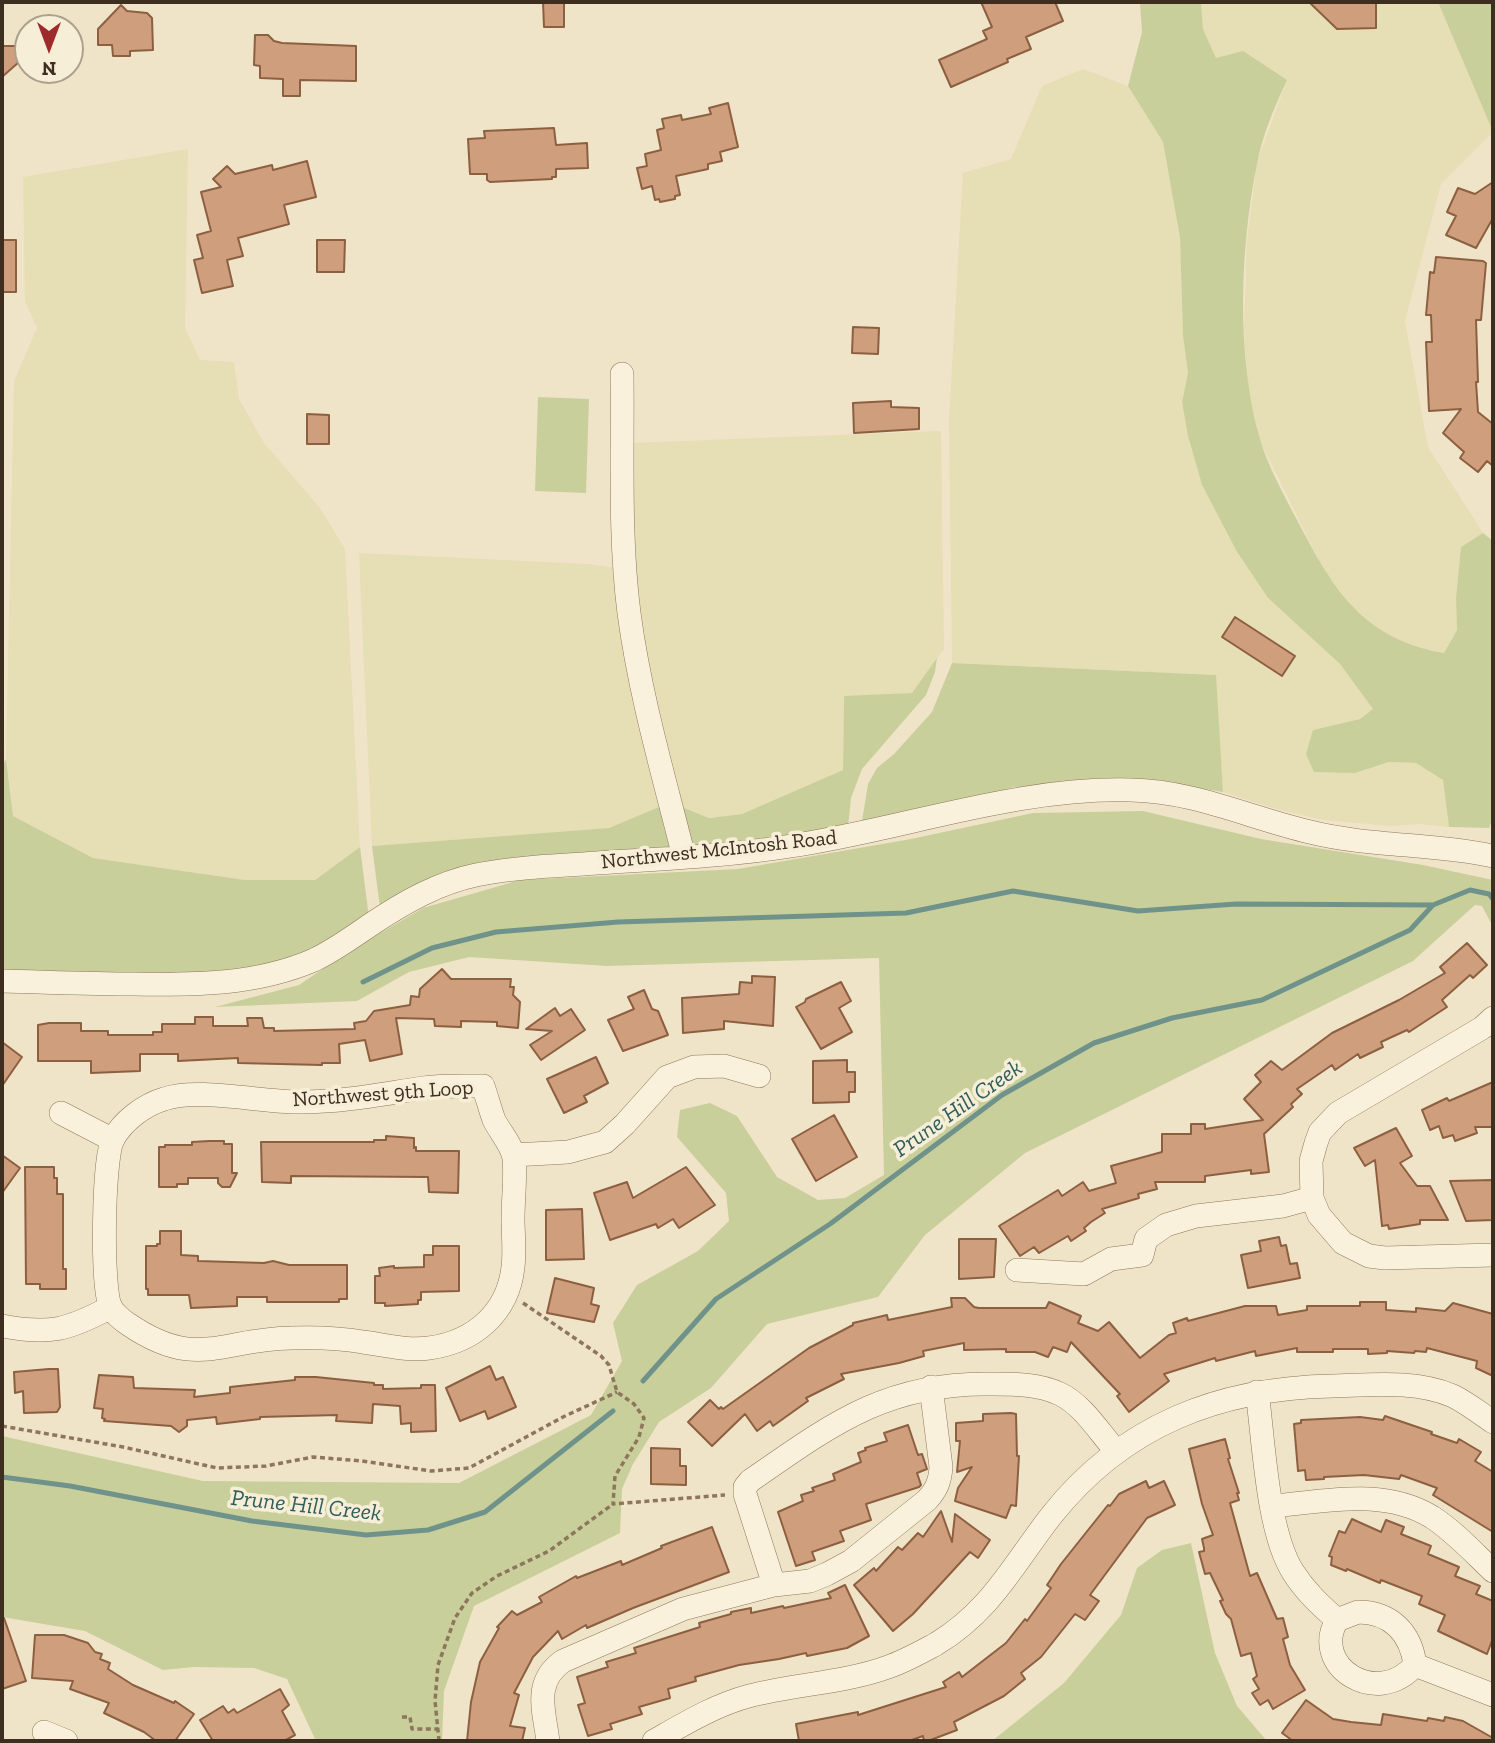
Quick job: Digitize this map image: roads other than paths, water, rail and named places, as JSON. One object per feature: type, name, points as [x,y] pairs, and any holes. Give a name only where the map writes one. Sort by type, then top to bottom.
[{"type":"street","points":[[622,374],[624,543],[629,612],[642,685],[684,857]]},
{"type":"street","name":"Northwest McIntosh Road","points":[[2,981],[180,985],[234,982],[282,971],[317,958],[406,902],[437,886],[474,875],[534,867],[787,847],[1035,796],[1131,790],[1178,794],[1312,833],[1356,840],[1461,849],[1493,856]]},
{"type":"street","points":[[1493,1018],[1482,1028],[1338,1113],[1320,1132],[1311,1161],[1312,1198],[1319,1215],[1336,1236],[1354,1250],[1385,1258],[1493,1255]]},
{"type":"street","points":[[514,1155],[568,1152],[605,1142],[667,1077],[694,1066],[724,1066],[759,1076]]},
{"type":"street","name":"Northwest 9th Loop","points":[[483,1086],[495,1121],[514,1155],[513,1268],[506,1297],[492,1318],[474,1334],[454,1343],[428,1348],[401,1348],[360,1341],[289,1338],[192,1351],[170,1347],[146,1335],[125,1322],[111,1307],[105,1270],[106,1164],[113,1140],[134,1114],[163,1099],[187,1094],[299,1103],[347,1101],[426,1088],[483,1086]]},
{"type":"street","points":[[61,1113],[113,1140]]},
{"type":"street","points":[[1017,1270],[1084,1274],[1111,1259],[1142,1255],[1146,1239],[1166,1225],[1196,1216],[1283,1206],[1312,1198]]},
{"type":"street","points":[[2,1326],[22,1330],[55,1330],[80,1324],[111,1307]]},
{"type":"street","points":[[774,1585],[745,1487],[838,1421],[880,1402],[931,1387],[1016,1384],[1051,1391],[1061,1394],[1077,1407],[1116,1451]]},
{"type":"street","points":[[654,1741],[702,1714],[748,1696],[832,1681],[888,1667],[912,1657],[958,1630],[989,1601],[1071,1493],[1116,1451],[1167,1422],[1207,1405],[1257,1392],[1292,1387],[1390,1385],[1424,1388],[1452,1396],[1493,1422]]},
{"type":"street","points":[[548,1741],[542,1694],[546,1676],[563,1661],[683,1609],[774,1585],[810,1581],[851,1561],[927,1500],[936,1490],[941,1467],[931,1387]]},
{"type":"street","points":[[1257,1392],[1272,1506],[1282,1550],[1292,1571],[1315,1601],[1337,1620]]},
{"type":"street","points":[[1272,1506],[1346,1498],[1371,1499],[1401,1505],[1432,1517],[1493,1571]]},
{"type":"street","points":[[1358,1612],[1389,1619],[1397,1625],[1407,1640],[1415,1665],[1404,1676],[1386,1684],[1359,1681],[1342,1668],[1334,1657],[1330,1642],[1332,1627],[1337,1620],[1358,1612]]},
{"type":"street","points":[[1415,1665],[1493,1695]]},
{"type":"waterway","name":"Prune Hill Creek","points":[[643,1381],[716,1299],[830,1224],[1002,1095],[1094,1043],[1172,1018],[1262,1000],[1410,930],[1433,905],[1470,890],[1489,894],[1493,899]]},
{"type":"waterway","points":[[363,982],[432,948],[496,932],[618,922],[906,913],[1013,891],[1138,911],[1236,904],[1433,905]]},
{"type":"waterway","name":"Prune Hill Creek","points":[[2,1477],[70,1486],[252,1521],[366,1535],[428,1530],[485,1512],[613,1411]]}]
